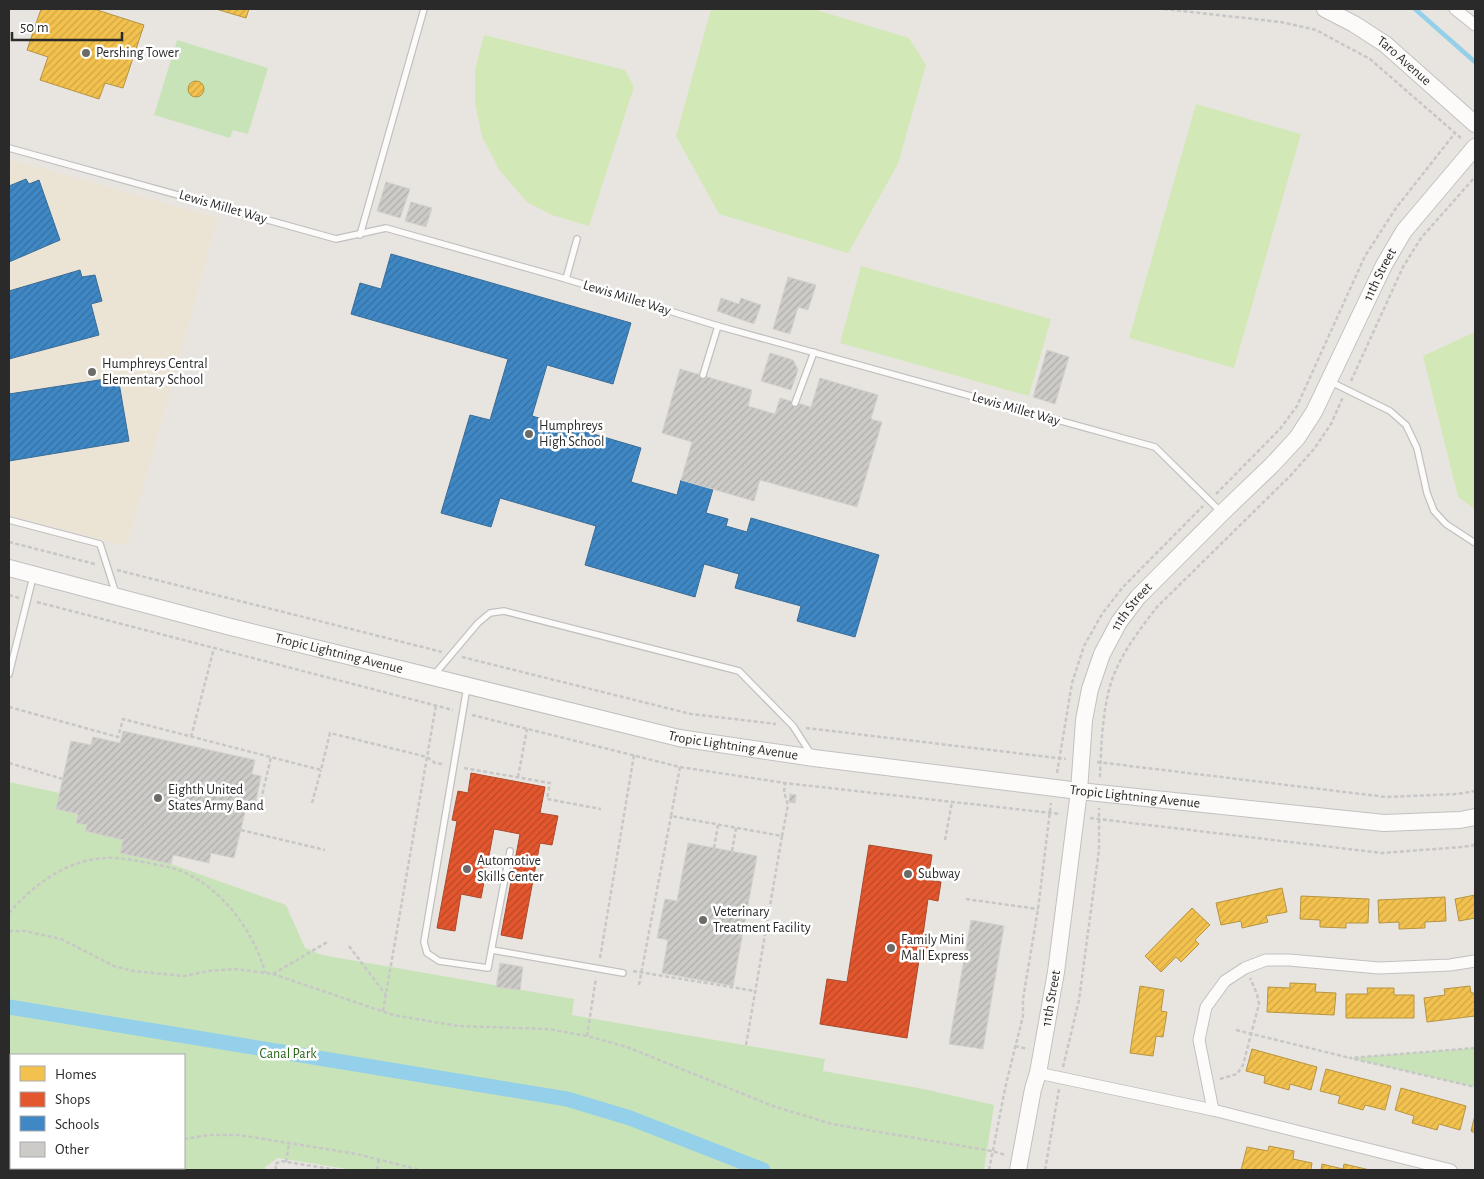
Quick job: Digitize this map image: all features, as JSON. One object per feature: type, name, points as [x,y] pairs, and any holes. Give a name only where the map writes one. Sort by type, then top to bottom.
[{"type":"main road","name":"Taro Avenue","points":[[1325,9],[1354,24],[1385,44],[1475,124]]},
{"type":"main road","name":"11th Street","points":[[1019,1164],[1056,972],[1079,791],[1084,720],[1090,689],[1102,654],[1119,622],[1138,597],[1272,465],[1296,438],[1314,412],[1384,265],[1404,231],[1475,148]]},
{"type":"main road","name":"Tropic Lightning Avenue","points":[[9,568],[227,626],[679,738],[814,758],[1054,788],[1384,823],[1460,820],[1475,817]]},
{"type":"street","points":[[1455,9],[1475,25]]},
{"type":"street","points":[[1213,1110],[1199,1040],[1206,1007],[1225,980],[1245,968],[1266,960],[1289,960],[1379,968],[1450,965],[1475,961]]},
{"type":"street","points":[[1038,1073],[1213,1110],[1452,1170]]},
{"type":"lane","points":[[360,235],[424,9]]},
{"type":"lane","name":"Lewis Millet Way","points":[[9,148],[336,239],[386,228],[566,279],[718,326],[1155,447],[1222,513]]},
{"type":"lane","points":[[566,279],[577,239]]},
{"type":"lane","points":[[704,376],[718,326]]},
{"type":"lane","points":[[795,402],[814,352]]},
{"type":"lane","points":[[1329,381],[1390,411],[1406,424],[1417,448],[1427,493],[1434,511],[1446,524],[1475,543]]},
{"type":"lane","points":[[9,520],[100,544],[117,596]]},
{"type":"lane","points":[[9,674],[34,574]]},
{"type":"lane","points":[[433,676],[478,623],[490,613],[504,611],[739,671],[793,726],[814,758]]},
{"type":"lane","points":[[467,685],[424,942],[427,954],[439,961],[488,968],[510,851]]},
{"type":"lane","points":[[492,950],[623,973]]},
{"type":"path","points":[[1164,9],[1281,22],[1316,30],[1370,59],[1475,148]]},
{"type":"path","points":[[989,1170],[1015,1046],[1020,1033],[1023,999],[1038,910],[1054,788],[1072,683],[1084,646],[1102,614],[1123,587],[1280,429],[1297,406],[1365,256],[1396,208],[1455,133]]},
{"type":"path","points":[[1045,1170],[1061,1078],[1079,1000],[1099,850],[1100,763],[1108,692],[1122,658],[1156,607],[1314,449],[1331,424],[1403,267],[1422,238],[1475,177]]},
{"type":"path","points":[[9,542],[691,714],[1386,797],[1457,794],[1475,791]]},
{"type":"path","points":[[9,595],[462,713],[680,767],[784,783],[1382,853],[1461,847],[1475,844]]},
{"type":"path","points":[[191,736],[214,648]]},
{"type":"path","points":[[383,1012],[436,705]]},
{"type":"path","points":[[9,708],[118,737],[123,719],[321,770]]},
{"type":"path","points":[[518,778],[528,729]]},
{"type":"path","points":[[312,803],[330,733],[428,757],[435,763],[550,783],[547,798],[601,809]]},
{"type":"path","points":[[587,1036],[634,755]]},
{"type":"path","points":[[261,800],[271,757]]},
{"type":"path","points":[[9,764],[63,779]]},
{"type":"path","points":[[639,985],[680,767]]},
{"type":"path","points":[[746,1045],[788,804],[784,792],[784,783]]},
{"type":"path","points":[[945,840],[952,802]]},
{"type":"path","points":[[671,816],[782,836]]},
{"type":"path","points":[[714,848],[718,825]]},
{"type":"path","points":[[732,851],[736,828]]},
{"type":"path","points":[[241,830],[325,850]]},
{"type":"path","points":[[9,913],[25,894],[49,878],[65,868],[90,860],[117,857],[173,868],[197,880],[221,898],[233,911],[257,949],[265,972]]},
{"type":"path","points":[[966,898],[1038,910]]},
{"type":"path","points":[[9,930],[25,931],[61,939],[114,966],[133,972],[184,976],[208,970],[236,969],[265,972],[394,1015],[458,1026],[548,1029],[587,1036],[626,1047],[773,1106],[832,1124],[992,1151],[1019,1164]]},
{"type":"path","points":[[273,974],[330,941]]},
{"type":"path","points":[[349,946],[386,995]]},
{"type":"path","points":[[1207,1078],[1224,1079],[1237,1074],[1244,1065],[1259,1004],[1257,994],[1245,968]]},
{"type":"path","points":[[633,971],[755,992]]},
{"type":"path","points":[[1236,1030],[1475,1087]]},
{"type":"path","points":[[1350,1058],[1475,1048]]},
{"type":"path","points":[[185,1139],[209,1135],[239,1135],[357,1154],[420,1170]]},
{"type":"path","points":[[286,1162],[289,1144]]},
{"type":"path","points":[[377,1170],[379,1159]]},
{"type":"path","points":[[276,1170],[275,1164],[281,1161],[337,1170]]},
{"type":"shaded area","name":"Humphreys Central Elementary School","points":[[9,159],[218,218],[127,546],[9,516]]},
{"type":"green space","points":[[711,9],[813,9],[909,38],[926,65],[898,164],[848,253],[719,214],[676,136]]},
{"type":"green space","points":[[484,35],[625,70],[634,87],[589,226],[552,215],[527,202],[500,171],[482,137],[475,103],[475,69]]},
{"type":"green space","points":[[177,40],[268,68],[248,134],[233,130],[230,138],[154,115]]},
{"type":"green space","points":[[1196,104],[1301,134],[1234,368],[1129,338]]},
{"type":"green space","points":[[861,266],[1051,319],[1029,396],[840,343]]},
{"type":"green space","points":[[1475,332],[1475,509],[1458,497],[1423,356]]},
{"type":"green space","name":"Canal Park","points":[[9,782],[60,793],[56,809],[78,814],[76,822],[87,825],[86,831],[123,840],[121,853],[171,864],[286,905],[305,948],[322,955],[574,999],[572,1015],[825,1059],[823,1071],[924,1089],[994,1105],[984,1170],[353,1170],[278,1158],[265,1167],[266,1170],[191,1170],[183,1169],[185,1169],[185,1054],[10,1054],[9,1140]]},
{"type":"green space","points":[[1475,1048],[1475,1087],[1350,1058]]},
{"type":"building: Homes","name":"Pershing Tower","points":[[41,9],[94,9],[144,25],[123,88],[105,83],[99,99],[40,80],[48,57],[27,50]]},
{"type":"building: Homes","points":[[216,9],[249,9],[246,18]]},
{"type":"building: Homes","points":[[196,81],[204,89],[196,97],[188,89]]},
{"type":"building: Homes","points":[[1282,888],[1287,912],[1266,916],[1268,922],[1242,928],[1241,921],[1221,925],[1216,903]]},
{"type":"building: Homes","points":[[1475,895],[1475,918],[1459,921],[1455,899]]},
{"type":"building: Homes","points":[[1301,896],[1369,899],[1368,923],[1346,923],[1346,928],[1320,927],[1320,920],[1300,919]]},
{"type":"building: Homes","points":[[1445,897],[1446,921],[1425,922],[1425,928],[1399,929],[1399,922],[1379,923],[1378,900]]},
{"type":"building: Homes","points":[[1192,908],[1210,925],[1195,940],[1199,944],[1181,962],[1176,957],[1161,972],[1145,956]]},
{"type":"building: Homes","points":[[1290,983],[1316,984],[1315,992],[1336,993],[1334,1015],[1267,1012],[1268,987],[1290,988]]},
{"type":"building: Homes","points":[[1140,986],[1164,990],[1161,1011],[1167,1012],[1163,1037],[1156,1036],[1153,1056],[1130,1053]]},
{"type":"building: Homes","points":[[1470,986],[1471,993],[1475,993],[1475,1016],[1427,1022],[1424,998],[1445,995],[1444,989]]},
{"type":"building: Homes","points":[[1367,988],[1394,988],[1394,995],[1414,995],[1414,1018],[1346,1018],[1346,994],[1368,994]]},
{"type":"building: Homes","points":[[1252,1049],[1317,1067],[1311,1090],[1290,1084],[1289,1090],[1264,1083],[1265,1076],[1246,1071]]},
{"type":"building: Homes","points":[[1326,1069],[1391,1086],[1385,1110],[1365,1105],[1363,1110],[1338,1103],[1340,1096],[1320,1091]]},
{"type":"building: Homes","points":[[1401,1088],[1466,1106],[1460,1130],[1439,1124],[1437,1130],[1412,1123],[1414,1116],[1395,1110]]},
{"type":"building: Homes","points":[[1475,1115],[1475,1133],[1471,1131]]},
{"type":"building: Homes","points":[[1269,1146],[1294,1151],[1293,1159],[1312,1163],[1311,1170],[1241,1170],[1247,1147],[1268,1151]]},
{"type":"building: Homes","points":[[1322,1164],[1343,1169],[1344,1164],[1370,1170],[1321,1170]]},
{"type":"building: Shops","name":"Automotive Skills Center","points":[[471,773],[545,787],[540,813],[558,816],[552,845],[540,843],[522,939],[501,935],[520,834],[494,829],[481,898],[461,894],[455,931],[437,928],[457,821],[452,820],[458,791],[468,793]]},
{"type":"building: Shops","name":"Family Mini Mall Express","points":[[869,845],[932,855],[928,880],[941,882],[938,901],[928,899],[923,935],[932,937],[928,961],[919,960],[907,1038],[820,1024],[827,979],[847,982]]},
{"type":"building: Schools","points":[[26,179],[29,184],[39,180],[60,240],[9,262],[9,186]]},
{"type":"building: Schools","name":"Humphreys High School","points":[[391,254],[631,323],[613,384],[547,365],[532,416],[641,448],[631,482],[677,495],[681,480],[713,489],[706,513],[728,519],[726,526],[747,532],[751,518],[879,555],[855,637],[797,621],[801,606],[735,588],[739,574],[704,564],[695,597],[585,565],[596,526],[500,498],[491,527],[441,513],[470,415],[490,420],[508,359],[351,314],[360,283],[381,289]]},
{"type":"building: Schools","points":[[80,270],[82,277],[95,275],[102,301],[91,304],[99,335],[9,359],[9,291]]},
{"type":"building: Schools","points":[[118,377],[129,441],[9,461],[9,394]]},
{"type":"building: Other","points":[[386,182],[410,189],[400,218],[377,211]]},
{"type":"building: Other","points":[[411,202],[432,208],[426,227],[405,221]]},
{"type":"building: Other","points":[[788,277],[816,285],[808,310],[798,307],[790,334],[773,329]]},
{"type":"building: Other","points":[[721,298],[739,304],[741,298],[761,305],[754,324],[717,311]]},
{"type":"building: Other","points":[[1047,350],[1069,357],[1055,404],[1033,397]]},
{"type":"building: Other","points":[[770,353],[793,360],[798,370],[791,390],[761,381]]},
{"type":"building: Other","points":[[680,369],[752,390],[748,406],[775,414],[780,398],[811,407],[820,378],[878,395],[871,419],[882,422],[857,507],[760,480],[754,501],[681,480],[692,442],[662,433]]},
{"type":"building: Other","name":"Eighth United States Army Band","points":[[123,731],[255,760],[252,774],[261,776],[255,806],[247,804],[234,858],[211,853],[209,863],[173,855],[171,864],[120,853],[123,840],[85,831],[87,825],[76,823],[78,814],[56,809],[71,741],[91,745],[93,737],[120,743]]},
{"type":"building: Other","points":[[790,794],[796,795],[795,803],[789,802]]},
{"type":"building: Other","name":"Veterinary Treatment Facility","points":[[688,843],[757,856],[733,986],[662,973],[668,940],[657,938],[665,899],[677,901]]},
{"type":"building: Other","points":[[971,920],[1004,926],[983,1049],[949,1044]]},
{"type":"building: Other","points":[[500,963],[523,967],[520,990],[496,987]]},
{"type":"waterway","points":[[1415,9],[1475,62]]},
{"type":"waterway","points":[[9,1007],[567,1099],[630,1118],[763,1170]]},
{"type":"place","name":"Pershing Tower","points":[[86,53]]},
{"type":"place","name":"Humphreys Central Elementary School","points":[[92,372]]},
{"type":"place","name":"Humphreys High School","points":[[529,434]]},
{"type":"place","name":"Eighth United States Army Band","points":[[158,798]]},
{"type":"place","name":"Automotive Skills Center","points":[[467,869]]},
{"type":"place","name":"Subway","points":[[908,874]]},
{"type":"place","name":"Veterinary Treatment Facility","points":[[703,920]]},
{"type":"place","name":"Family Mini Mall Express","points":[[891,948]]}]
